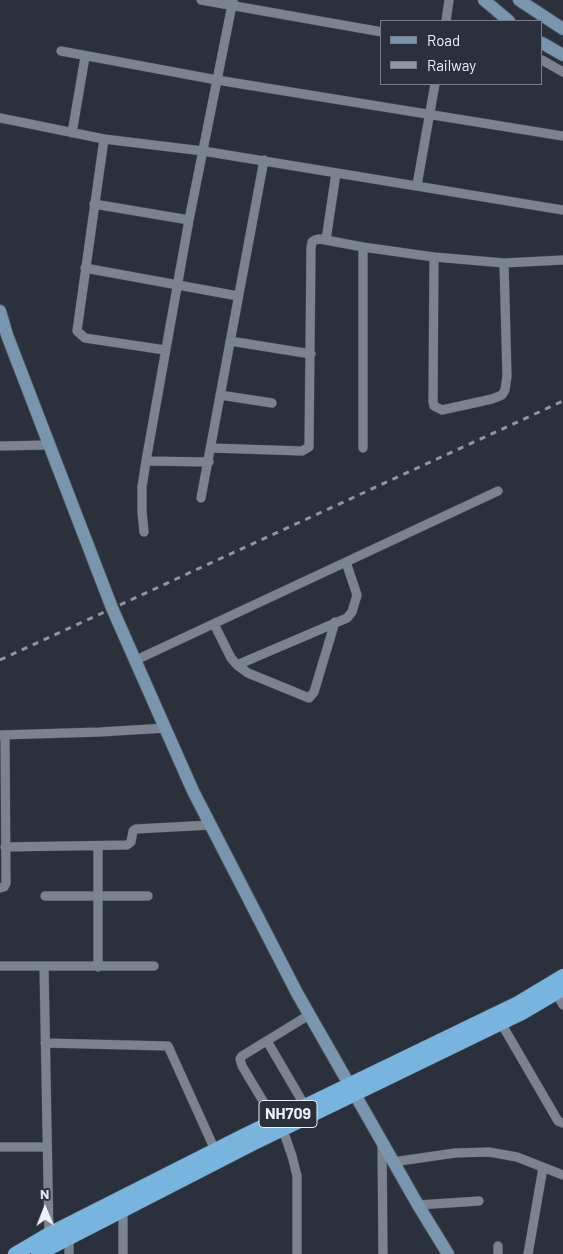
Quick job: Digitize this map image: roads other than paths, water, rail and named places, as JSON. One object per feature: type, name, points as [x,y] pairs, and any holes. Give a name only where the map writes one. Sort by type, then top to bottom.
[{"type":"highway","name":"NH709","points":[[15,1254],[69,1237],[123,1210],[279,1125],[518,1003],[563,976]]},
{"type":"highway","name":"NH709","points":[[46,1245],[215,1150],[279,1125],[305,1106],[351,1089],[561,996]]},
{"type":"main road","points":[[519,0],[563,29]]},
{"type":"main road","points":[[488,4],[508,20]]},
{"type":"main road","points":[[543,44],[563,55]]},
{"type":"main road","points":[[0,312],[7,335],[112,608],[193,791],[309,1015],[448,1254]]},
{"type":"street","points":[[201,0],[232,3],[380,32]]},
{"type":"street","points":[[446,20],[449,0]]},
{"type":"street","points":[[144,532],[142,487],[146,460],[189,220],[232,3]]},
{"type":"street","points":[[488,4],[496,20]]},
{"type":"street","points":[[61,51],[85,57],[217,80],[563,136]]},
{"type":"street","points":[[72,133],[85,57]]},
{"type":"street","points":[[543,61],[563,72]]},
{"type":"street","points":[[417,185],[435,85]]},
{"type":"street","points":[[0,118],[104,139],[203,150],[563,210]]},
{"type":"street","points":[[104,139],[76,331],[85,338],[165,350]]},
{"type":"street","points":[[201,498],[264,160]]},
{"type":"street","points":[[326,240],[336,173]]},
{"type":"street","points":[[94,204],[189,220]]},
{"type":"street","points":[[211,448],[306,450],[310,443],[311,248],[312,242],[315,240],[326,240],[434,257],[504,263],[563,260]]},
{"type":"street","points":[[362,448],[363,247]]},
{"type":"street","points":[[434,257],[433,401],[434,406],[442,410],[492,399],[502,395],[505,390],[507,376],[504,263]]},
{"type":"street","points":[[85,268],[238,296]]},
{"type":"street","points":[[230,341],[311,354]]},
{"type":"street","points":[[220,395],[272,403]]},
{"type":"street","points":[[0,446],[49,445]]},
{"type":"street","points":[[146,460],[209,462]]},
{"type":"street","points":[[136,660],[498,491]]},
{"type":"street","points":[[237,665],[347,618],[356,604],[357,595],[346,562]]},
{"type":"street","points":[[214,624],[231,658],[237,665],[248,673],[309,698],[314,692],[335,622]]},
{"type":"street","points":[[0,888],[4,887],[6,883],[2,735],[166,728]]},
{"type":"street","points":[[5,847],[127,845],[131,842],[133,831],[140,828],[211,825]]},
{"type":"street","points":[[98,846],[98,967]]},
{"type":"street","points":[[45,896],[148,896]]},
{"type":"street","points":[[0,966],[154,966]]},
{"type":"street","points":[[44,966],[47,1147],[46,1245]]},
{"type":"street","points":[[298,1254],[297,1176],[292,1156],[279,1125],[242,1066],[240,1059],[309,1015]]},
{"type":"street","points":[[501,1023],[558,1122],[563,1123]]},
{"type":"street","points":[[267,1041],[305,1106]]},
{"type":"street","points":[[45,1044],[168,1046],[215,1150]]},
{"type":"street","points":[[382,1142],[383,1254]]},
{"type":"street","points":[[0,1147],[47,1147]]},
{"type":"street","points":[[393,1162],[455,1153],[489,1152],[517,1158],[563,1176]]},
{"type":"street","points":[[528,1254],[543,1168]]},
{"type":"street","points":[[418,1205],[479,1201]]},
{"type":"street","points":[[123,1210],[123,1254]]},
{"type":"street","points":[[69,1237],[69,1254]]},
{"type":"railway","points":[[0,660],[563,401]]}]
